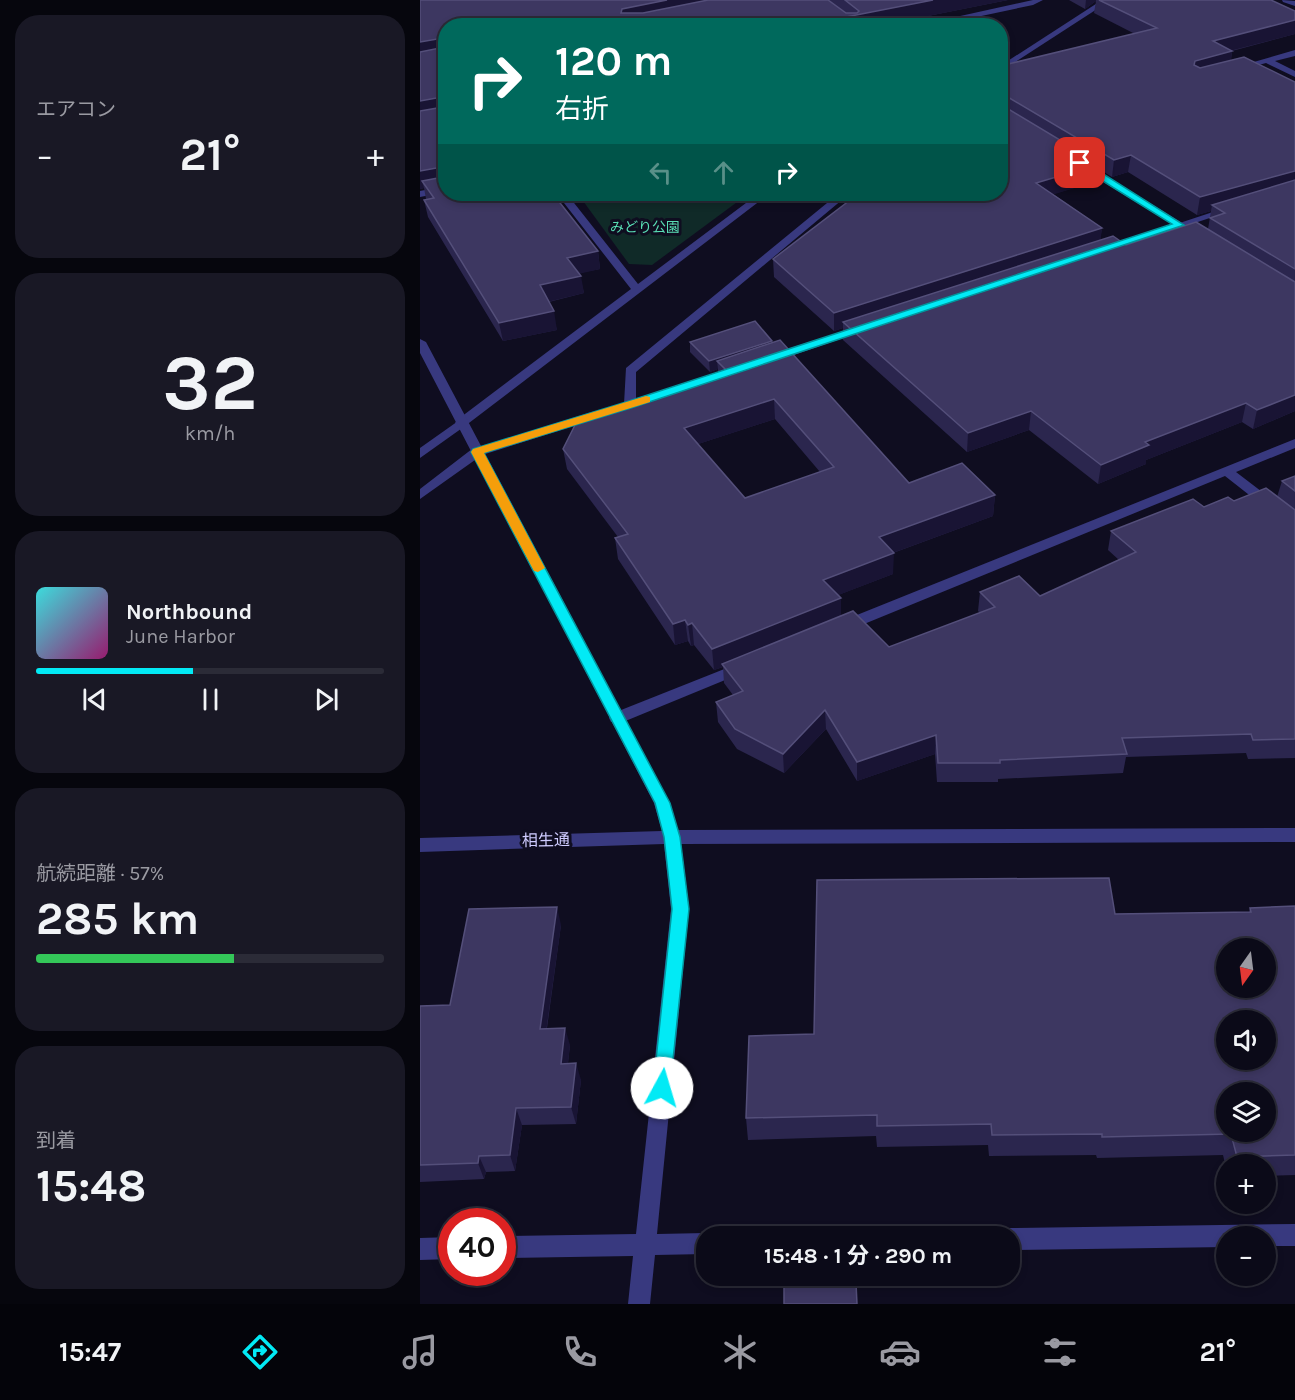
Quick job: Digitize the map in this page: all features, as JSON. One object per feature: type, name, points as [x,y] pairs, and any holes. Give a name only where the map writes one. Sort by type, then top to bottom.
[{"type":"street","points":[[959,18],[1040,0]]},
{"type":"street","points":[[1008,65],[1107,0]]},
{"type":"street","points":[[1286,0],[1295,4]]},
{"type":"street","points":[[1232,70],[1295,53]]},
{"type":"street","points":[[1266,60],[1295,74]]},
{"type":"street","points":[[1070,157],[1209,243]]},
{"type":"street","points":[[420,194],[438,191]]},
{"type":"street","points":[[568,201],[637,289]]},
{"type":"street","points":[[420,454],[755,201]]},
{"type":"street","points":[[420,495],[477,452],[625,406],[630,371],[836,201]]},
{"type":"street","points":[[1090,254],[1243,206]]},
{"type":"street","points":[[765,360],[877,324]]},
{"type":"street","points":[[420,342],[662,803],[672,837],[680,909],[639,1304]]},
{"type":"street","points":[[827,633],[1295,443]]},
{"type":"street","points":[[1227,471],[1295,524]]},
{"type":"street","points":[[617,718],[761,660]]},
{"type":"street","name":"相生通","points":[[420,845],[672,837],[1295,835]]},
{"type":"street","points":[[1276,1235],[1295,1235]]},
{"type":"street","points":[[1020,1239],[1216,1236]]},
{"type":"street","points":[[516,1247],[696,1244]]},
{"type":"street","points":[[420,1248],[438,1248]]},
{"type":"green space","name":"みどり公園","points":[[583,201],[739,201],[652,265],[629,264]]},
{"type":"building","points":[[420,0],[667,0],[622,9],[621,13],[643,13],[708,0],[828,0],[846,13],[857,13],[859,11],[845,0],[933,0],[841,18],[438,18],[438,39],[420,42]]},
{"type":"building","points":[[1099,0],[1271,0],[1295,11],[1295,20],[1213,41],[1232,51],[1195,61],[1194,65],[1200,68],[1244,57],[1295,82],[1295,171],[1200,197],[1131,155],[1114,160],[1008,97],[1008,64],[1157,28]]},
{"type":"building","points":[[438,48],[438,98],[420,101],[420,52]]},
{"type":"building","points":[[438,108],[438,168],[420,171],[420,111]]},
{"type":"building","points":[[1008,109],[1100,164],[1036,183],[1102,228],[834,313],[773,259],[849,201],[1008,201]]},
{"type":"building","points":[[438,178],[438,201],[559,201],[598,251],[567,258],[581,276],[540,285],[554,311],[499,323],[424,200],[434,198],[422,181]]},
{"type":"building","points":[[1295,180],[1295,269],[1210,218],[1225,213],[1212,205]]},
{"type":"building","points":[[1196,222],[1295,282],[1295,395],[1257,410],[1246,403],[1145,442],[1149,445],[1101,465],[1031,411],[968,433],[843,322],[1113,236],[1126,245]]},
{"type":"building","points":[[755,321],[772,341],[709,361],[690,342]]},
{"type":"building","points":[[780,340],[909,483],[962,463],[995,495],[879,537],[894,553],[823,580],[841,598],[712,649],[692,623],[688,625],[685,620],[673,624],[615,538],[628,534],[563,449],[578,419],[728,372],[717,361]],"holes":[[[774,399],[834,467],[745,498],[684,428]]]},
{"type":"building","points":[[1295,476],[1295,491],[1282,481]]},
{"type":"building","points":[[1266,488],[1295,510],[1295,739],[1253,740],[1251,734],[1122,738],[1127,754],[1000,760],[1000,763],[938,763],[936,735],[857,762],[825,710],[783,754],[735,729],[716,702],[743,691],[722,664],[853,611],[889,647],[995,607],[980,592],[1019,576],[1040,596],[1136,552],[1111,531],[1193,499],[1204,507],[1228,497],[1234,501]]},
{"type":"building","points":[[1109,878],[1115,914],[1251,912],[1250,908],[1295,906],[1295,1155],[1236,1154],[1233,1142],[1276,1142],[1276,1082],[1216,1082],[1216,1134],[1102,1137],[1102,1134],[992,1135],[991,1124],[877,1126],[877,1115],[746,1118],[749,1036],[814,1034],[817,880]]},
{"type":"building","points":[[557,907],[540,1029],[565,1028],[561,1064],[576,1063],[571,1107],[516,1108],[510,1155],[479,1156],[478,1163],[420,1165],[420,1006],[450,1005],[469,909]]},
{"type":"building","points":[[784,1286],[856,1286],[857,1304],[784,1304]]},
{"type":"slow traffic","points":[[538,568],[477,452],[646,399]]},
{"type":"route","points":[[662,1088],[680,909],[672,837],[662,803],[477,452],[1180,225],[1080,163]]}]
